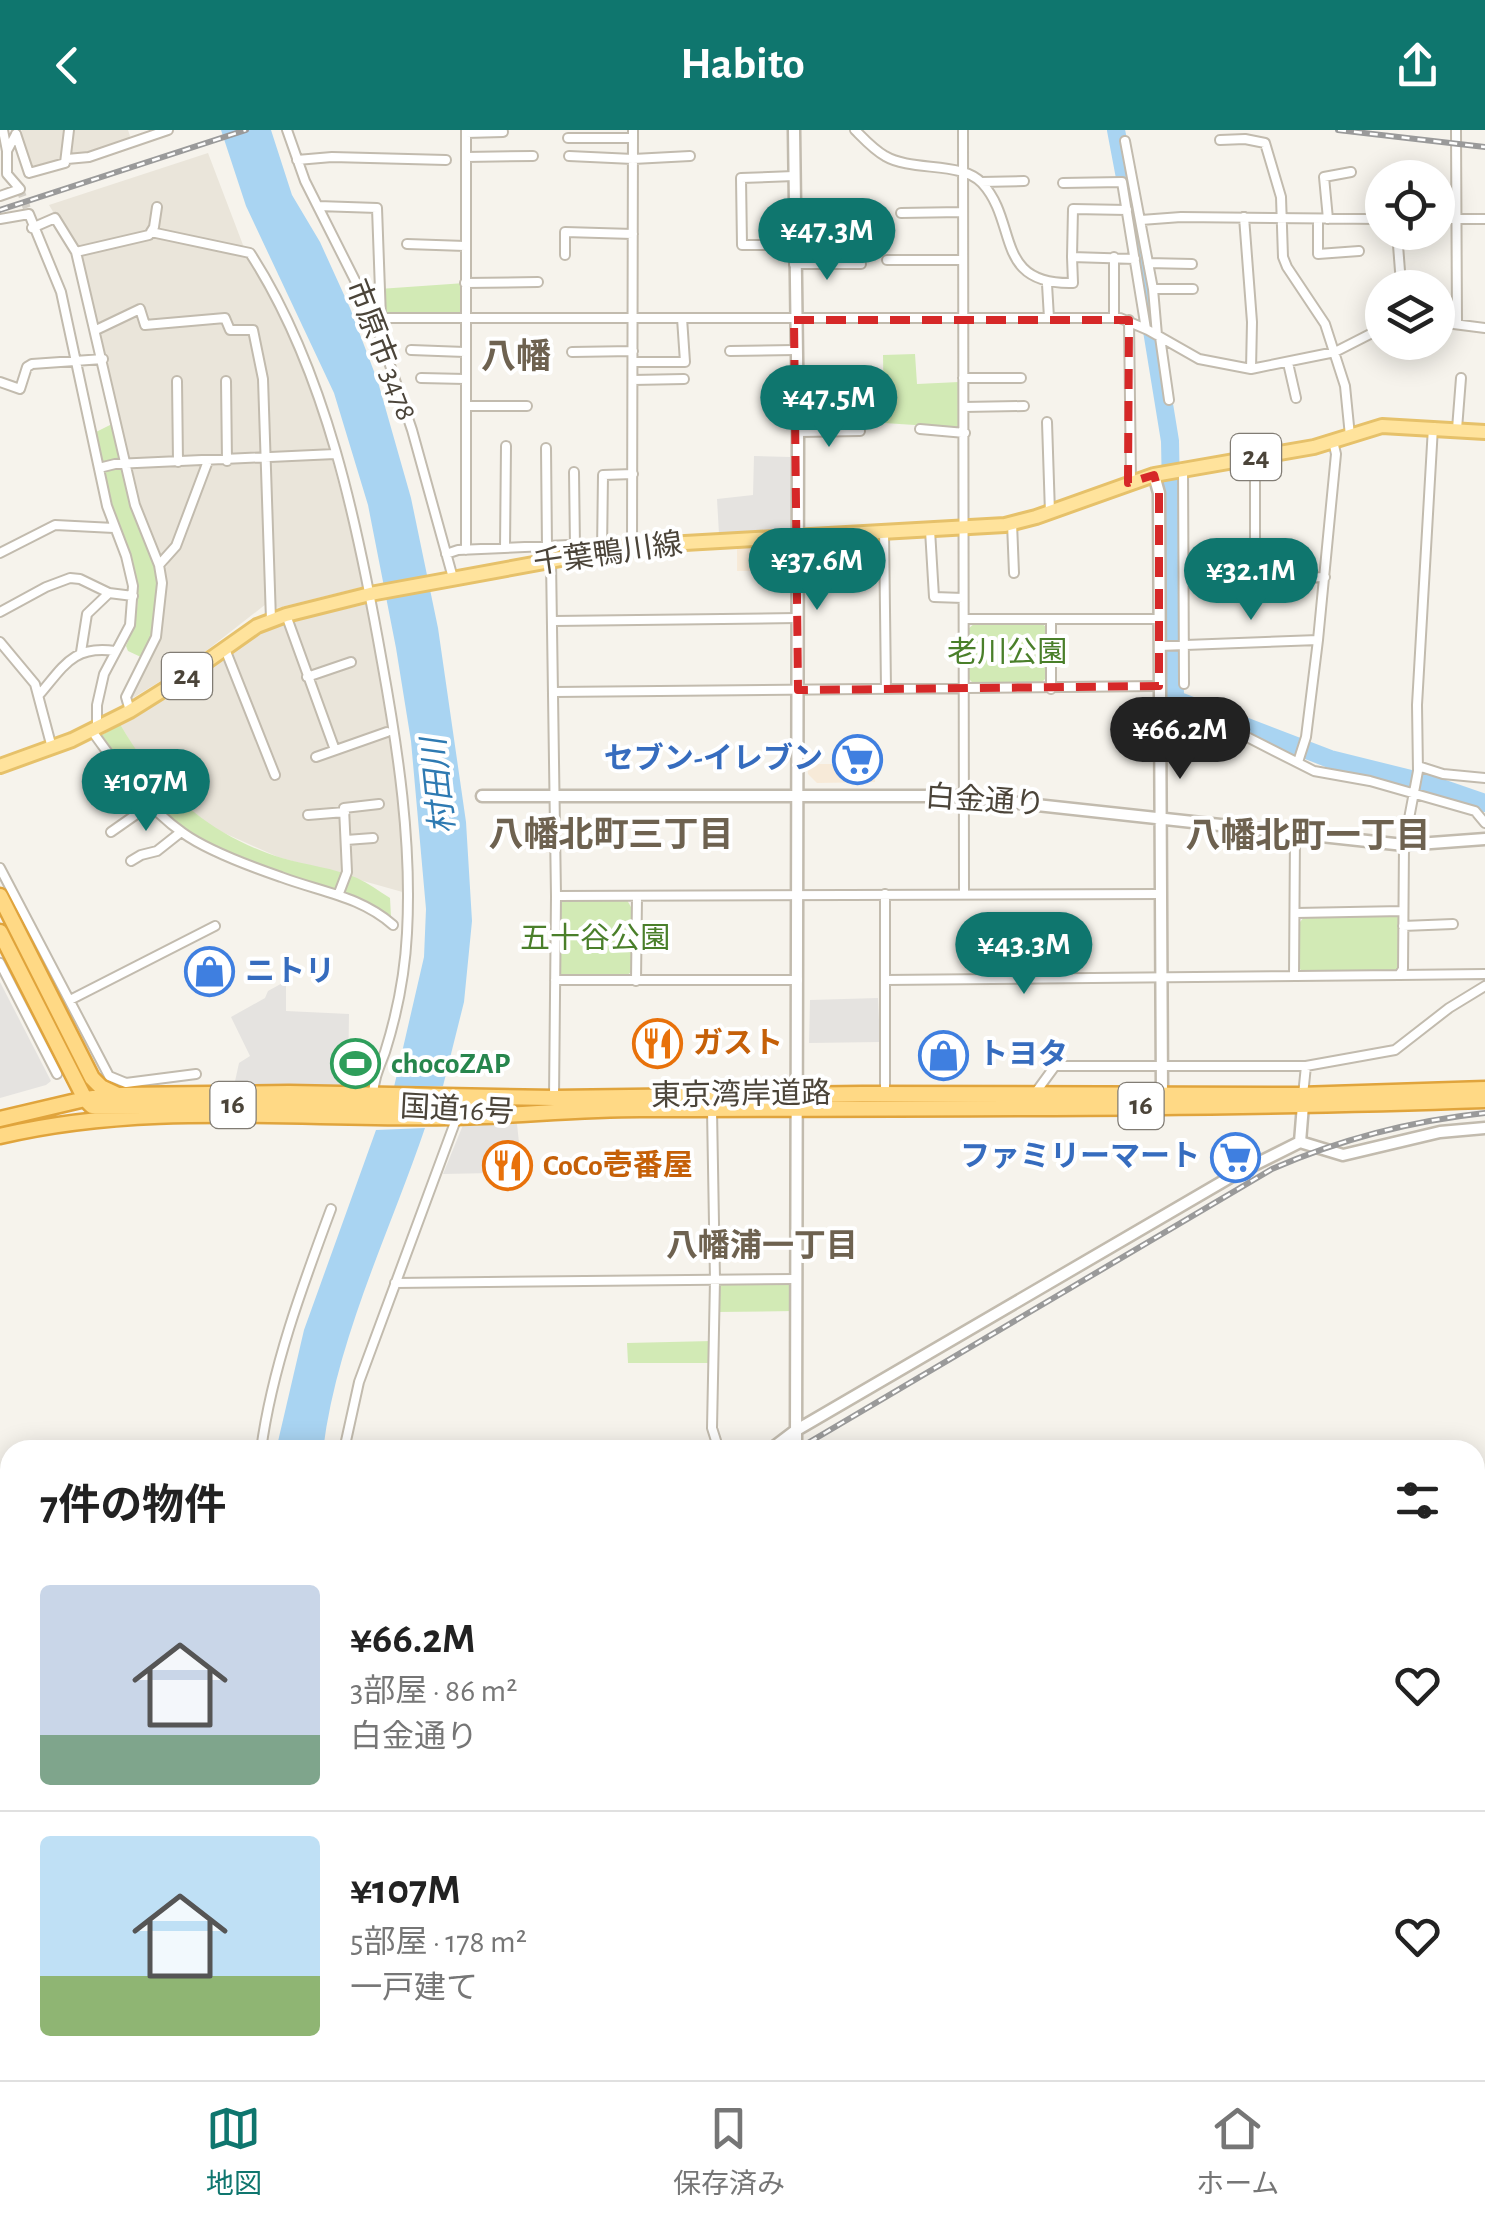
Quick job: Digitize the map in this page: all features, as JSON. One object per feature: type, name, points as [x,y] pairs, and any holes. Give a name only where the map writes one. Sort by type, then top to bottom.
[{"type":"highway","points":[[0,896],[92,1078],[101,1088],[119,1095]]},
{"type":"highway","points":[[0,932],[88,1100]]},
{"type":"highway","points":[[39,974],[56,1022],[89,1088],[88,1100],[76,1122]]},
{"type":"highway","name":"東京湾岸道路","points":[[531,1114],[712,1110],[885,1094],[1303,1100],[1485,1089]]},
{"type":"highway","name":"東京湾岸道路","points":[[0,1119],[119,1095],[376,1103],[450,1110],[554,1098],[797,1102],[1485,1100]]},
{"type":"highway","name":"国道16号","points":[[88,1100],[99,1108],[376,1103]]},
{"type":"highway","name":"東京湾岸道路","points":[[0,1136],[115,1118],[376,1103],[450,1110]]},
{"type":"highway","name":"国道16号","points":[[450,1110],[531,1114]]},
{"type":"main road","name":"千葉鴨川線","points":[[0,766],[52,748],[130,710],[270,620],[549,554],[1012,523],[1154,475],[1333,441],[1389,425],[1485,432]]},
{"type":"street","points":[[0,196],[20,189],[7,174],[2,130]]},
{"type":"street","points":[[16,132],[30,174],[65,162],[68,130]]},
{"type":"street","points":[[131,130],[134,141]]},
{"type":"street","points":[[67,158],[90,157],[168,130]]},
{"type":"street","name":"市原市 3478","points":[[287,130],[318,206],[378,318],[446,554],[448,579]]},
{"type":"street","points":[[794,130],[798,432],[796,1440]]},
{"type":"street","points":[[856,130],[884,156],[907,165],[962,172],[981,182],[1024,181]]},
{"type":"street","points":[[963,130],[964,894]]},
{"type":"street","points":[[1456,130],[1457,323],[1485,328]]},
{"type":"street","points":[[7,151],[16,132]]},
{"type":"street","points":[[466,550],[466,132],[503,132]]},
{"type":"street","points":[[568,138],[633,134],[632,546]]},
{"type":"street","points":[[1220,140],[1265,143],[1284,219],[1286,268],[1325,324],[1345,386],[1350,436]]},
{"type":"street","points":[[1125,141],[1153,289],[1153,333]]},
{"type":"street","points":[[466,156],[533,156]]},
{"type":"street","points":[[568,156],[690,156]]},
{"type":"street","points":[[298,160],[446,160]]},
{"type":"street","points":[[1328,219],[1324,177],[1351,172]]},
{"type":"street","points":[[794,176],[741,178],[742,245],[794,245]]},
{"type":"street","points":[[981,182],[1018,263],[1047,284],[1073,283],[1073,209],[1126,210]]},
{"type":"street","points":[[1063,183],[1122,182],[1135,259],[1169,400]]},
{"type":"street","points":[[318,206],[377,208],[378,318],[1114,318],[1129,320],[1199,359],[1251,369],[1335,352],[1365,337]]},
{"type":"street","points":[[151,232],[157,207]]},
{"type":"street","points":[[901,213],[962,212]]},
{"type":"street","points":[[0,219],[29,214],[56,276],[99,468],[114,528],[126,556],[133,596],[130,624],[104,674],[94,729],[151,804],[196,842],[281,878],[339,893],[393,925]]},
{"type":"street","points":[[1244,217],[1252,322],[1251,369]]},
{"type":"street","points":[[32,228],[55,218],[76,252],[135,504],[160,565],[162,605],[156,637],[126,697],[130,710]]},
{"type":"street","points":[[1318,219],[1318,254],[1358,250]]},
{"type":"street","points":[[1141,220],[1365,219]]},
{"type":"street","points":[[1458,219],[1485,219]]},
{"type":"street","points":[[76,252],[138,240],[151,232],[250,253],[287,321],[335,454],[372,594],[400,778],[408,897],[399,995],[384,1054],[374,1076],[376,1103]]},
{"type":"street","points":[[566,254],[566,232],[633,234]]},
{"type":"street","points":[[407,244],[465,246]]},
{"type":"street","points":[[1072,257],[1135,259]]},
{"type":"street","points":[[1114,258],[1114,318]]},
{"type":"street","points":[[886,260],[961,260]]},
{"type":"street","points":[[1148,263],[1192,264]]},
{"type":"street","points":[[794,264],[861,264]]},
{"type":"street","points":[[465,283],[538,282]]},
{"type":"street","points":[[1047,284],[1048,318]]},
{"type":"street","points":[[1153,289],[1194,290]]},
{"type":"street","points":[[96,330],[140,309],[145,325],[225,318],[230,330],[253,330],[263,379],[270,620]]},
{"type":"street","points":[[633,362],[684,362],[682,318]]},
{"type":"street","points":[[1129,320],[1130,482]]},
{"type":"street","points":[[411,350],[465,352]]},
{"type":"street","points":[[730,351],[795,350]]},
{"type":"street","points":[[572,352],[633,351]]},
{"type":"street","points":[[0,382],[20,389],[27,367],[32,364],[103,359]]},
{"type":"street","points":[[1288,363],[1296,398]]},
{"type":"street","points":[[796,380],[860,377]]},
{"type":"street","points":[[422,378],[466,379]]},
{"type":"street","points":[[963,378],[1021,378]]},
{"type":"street","points":[[1456,429],[1460,378]]},
{"type":"street","points":[[633,380],[684,379]]},
{"type":"street","points":[[176,381],[178,462]]},
{"type":"street","points":[[226,382],[226,460]]},
{"type":"street","points":[[466,406],[527,406]]},
{"type":"street","points":[[964,407],[1024,406]]},
{"type":"street","points":[[1047,422],[1050,512]]},
{"type":"street","points":[[1399,974],[1404,969],[1404,845],[1418,769],[1417,704],[1433,428]]},
{"type":"street","points":[[920,429],[965,432]]},
{"type":"street","points":[[798,432],[860,431]]},
{"type":"street","points":[[1298,762],[1306,737],[1325,577],[1336,454],[1333,441]]},
{"type":"street","points":[[504,548],[506,446]]},
{"type":"street","points":[[546,448],[554,621],[554,1098]]},
{"type":"street","points":[[99,468],[335,454]]},
{"type":"street","points":[[1255,456],[1255,579]]},
{"type":"street","points":[[160,565],[176,546],[208,461]]},
{"type":"street","points":[[1177,470],[1184,582],[1184,684]]},
{"type":"street","points":[[574,472],[581,550]]},
{"type":"street","points":[[602,551],[603,475],[633,474]]},
{"type":"street","points":[[1154,475],[1159,493],[1162,1096]]},
{"type":"street","points":[[1012,523],[1014,573]]},
{"type":"street","points":[[0,552],[55,525],[114,528]]},
{"type":"street","points":[[930,530],[934,597],[964,598]]},
{"type":"street","points":[[884,532],[886,689]]},
{"type":"street","points":[[446,554],[504,548],[549,554]]},
{"type":"street","points":[[1184,582],[1325,577]]},
{"type":"street","points":[[0,612],[70,578],[108,593],[133,596]]},
{"type":"street","points":[[81,652],[88,614],[108,593]]},
{"type":"street","points":[[286,615],[335,750]]},
{"type":"street","points":[[554,621],[797,618]]},
{"type":"street","points":[[964,619],[1159,620]]},
{"type":"street","points":[[1051,619],[1052,689]]},
{"type":"street","points":[[1159,646],[1318,640]]},
{"type":"street","points":[[0,642],[27,672],[39,696],[52,748]]},
{"type":"street","points":[[39,696],[70,658],[97,648],[115,651]]},
{"type":"street","points":[[224,648],[275,775]]},
{"type":"street","points":[[306,677],[351,662]]},
{"type":"street","points":[[554,692],[1159,686]]},
{"type":"street","points":[[1159,707],[1249,738],[1314,770],[1414,790],[1475,811],[1485,823]]},
{"type":"street","points":[[316,756],[387,732]]},
{"type":"street","points":[[1418,769],[1485,778]]},
{"type":"street","name":"白金通り","points":[[482,796],[963,796],[1404,845],[1485,839]]},
{"type":"street","points":[[111,832],[151,804]]},
{"type":"street","points":[[339,893],[347,872],[344,808],[379,804]]},
{"type":"street","points":[[308,814],[344,812]]},
{"type":"street","points":[[132,861],[157,852],[181,832]]},
{"type":"street","points":[[1294,976],[1295,834]]},
{"type":"street","points":[[346,840],[374,838]]},
{"type":"street","points":[[0,868],[109,1076],[126,1084],[196,1074]]},
{"type":"street","points":[[884,894],[885,1094]]},
{"type":"street","points":[[556,896],[1160,894]]},
{"type":"street","points":[[636,981],[637,896]]},
{"type":"street","points":[[1296,913],[1404,911]]},
{"type":"street","points":[[1403,926],[1453,924]]},
{"type":"street","points":[[70,1000],[215,926]]},
{"type":"street","points":[[0,963],[57,1074]]},
{"type":"street","points":[[886,980],[1485,974]]},
{"type":"street","points":[[554,980],[798,980]]},
{"type":"street","points":[[1033,1096],[1056,1066],[1306,1066],[1395,1050],[1485,986]]},
{"type":"street","points":[[1300,1142],[1306,1066]]},
{"type":"street","points":[[346,1440],[359,1382],[450,1110]]},
{"type":"street","points":[[712,1110],[712,1428],[715,1440]]},
{"type":"street","points":[[784,1440],[1222,1182],[1300,1142],[1343,1155],[1426,1135],[1485,1128]]},
{"type":"street","points":[[262,1440],[302,1286],[331,1209]]},
{"type":"street","points":[[395,1283],[795,1280]]},
{"type":"highlighted area","points":[[794,320],[1129,320],[1128,483],[1154,475],[1159,493],[1159,686],[798,690]]},
{"type":"shaded area","points":[[22,130],[65,130],[64,158],[33,170],[20,137]]},
{"type":"shaded area","points":[[72,130],[128,130],[130,136],[127,141],[80,157],[72,156]]},
{"type":"shaded area","points":[[208,153],[243,245],[287,326],[332,451],[129,459],[124,450],[81,258],[49,205]]},
{"type":"shaded area","points":[[331,456],[366,586],[277,608],[270,590],[266,462]]},
{"type":"shaded area","points":[[754,456],[790,457],[792,529],[719,534],[717,499],[753,495]]},
{"type":"shaded area","points":[[213,463],[261,463],[266,604],[192,662],[131,699],[159,635],[166,595],[164,570],[184,540]]},
{"type":"shaded area","points":[[201,464],[175,545],[161,558],[138,507],[128,465]]},
{"type":"shaded area","points":[[782,545],[789,552],[787,571],[737,571],[737,546]]},
{"type":"shaded area","points":[[368,604],[396,754],[406,893],[278,857],[213,828],[157,779],[120,724],[200,676],[252,636],[295,620]]},
{"type":"shaded area","points":[[841,750],[875,751],[875,782],[817,783],[808,774],[807,764],[841,764]]},
{"type":"shaded area","points":[[286,981],[286,1011],[349,1014],[348,1085],[234,1086],[239,1063],[250,1056],[231,1017]]},
{"type":"shaded area","points":[[0,982],[51,1081],[0,1098]]},
{"type":"shaded area","points":[[878,998],[880,1042],[809,1043],[810,1000]]},
{"type":"shaded area","points":[[517,1124],[520,1152],[493,1152],[492,1173],[443,1174],[463,1125]]},
{"type":"green space","points":[[465,283],[465,318],[381,318],[379,289]]},
{"type":"green space","points":[[915,354],[917,384],[959,382],[961,428],[884,423],[883,355]]},
{"type":"green space","points":[[114,423],[136,520],[159,570],[155,632],[143,658],[126,646],[134,626],[137,590],[111,502],[96,432]]},
{"type":"green space","name":"老川公園","points":[[1040,622],[1047,628],[1046,678],[1041,683],[974,684],[968,678],[968,629],[975,623]]},
{"type":"green space","points":[[120,724],[151,769],[209,823],[256,849],[361,880],[390,898],[391,917],[347,894],[225,851],[177,824],[145,793],[102,735]]},
{"type":"green space","name":"五十谷公園","points":[[627,900],[631,907],[631,972],[625,977],[565,977],[559,973],[559,906],[563,901]]},
{"type":"green space","points":[[1395,915],[1400,919],[1400,967],[1395,973],[1305,974],[1299,968],[1300,922],[1304,917]]},
{"type":"green space","points":[[717,1281],[794,1281],[794,1311],[716,1312]]},
{"type":"green space","points":[[712,1341],[711,1363],[628,1363],[627,1343]]},
{"type":"water","name":"村田川","points":[[221,130],[271,130],[292,195],[320,242],[350,308],[378,382],[411,498],[438,628],[466,822],[472,921],[464,1002],[443,1086],[394,1087],[424,957],[426,909],[411,741],[368,505],[334,393],[246,206]]},
{"type":"water","points":[[425,1128],[352,1327],[325,1440],[278,1440],[304,1330],[376,1130]]},
{"type":"waterway","points":[[1116,130],[1170,441],[1175,696],[1179,701],[1330,759],[1427,783],[1485,803]]},
{"type":"tunnel","points":[[20,189],[29,214]]},
{"type":"railway","points":[[0,210],[246,130]]},
{"type":"railway","points":[[1338,130],[1485,147]]},
{"type":"railway","points":[[813,1440],[1272,1169],[1376,1133],[1485,1113]]},
{"type":"place","name":"セブン-イレブン","points":[[858,759]]},
{"type":"place","name":"ニトリ","points":[[210,972]]},
{"type":"place","name":"ガスト","points":[[658,1044]]},
{"type":"place","name":"トヨタ","points":[[943,1055]]},
{"type":"place","name":"chocoZAP","points":[[356,1064]]},
{"type":"place","name":"ファミリーマート","points":[[1235,1157]]},
{"type":"place","name":"CoCo壱番屋","points":[[508,1166]]},
{"type":"district","name":"八幡","points":[[516,357]]},
{"type":"district","name":"八幡北町三丁目","points":[[611,835]]},
{"type":"district","name":"八幡北町一丁目","points":[[1308,836]]},
{"type":"district","name":"八幡浦一丁目","points":[[762,1246]]}]
